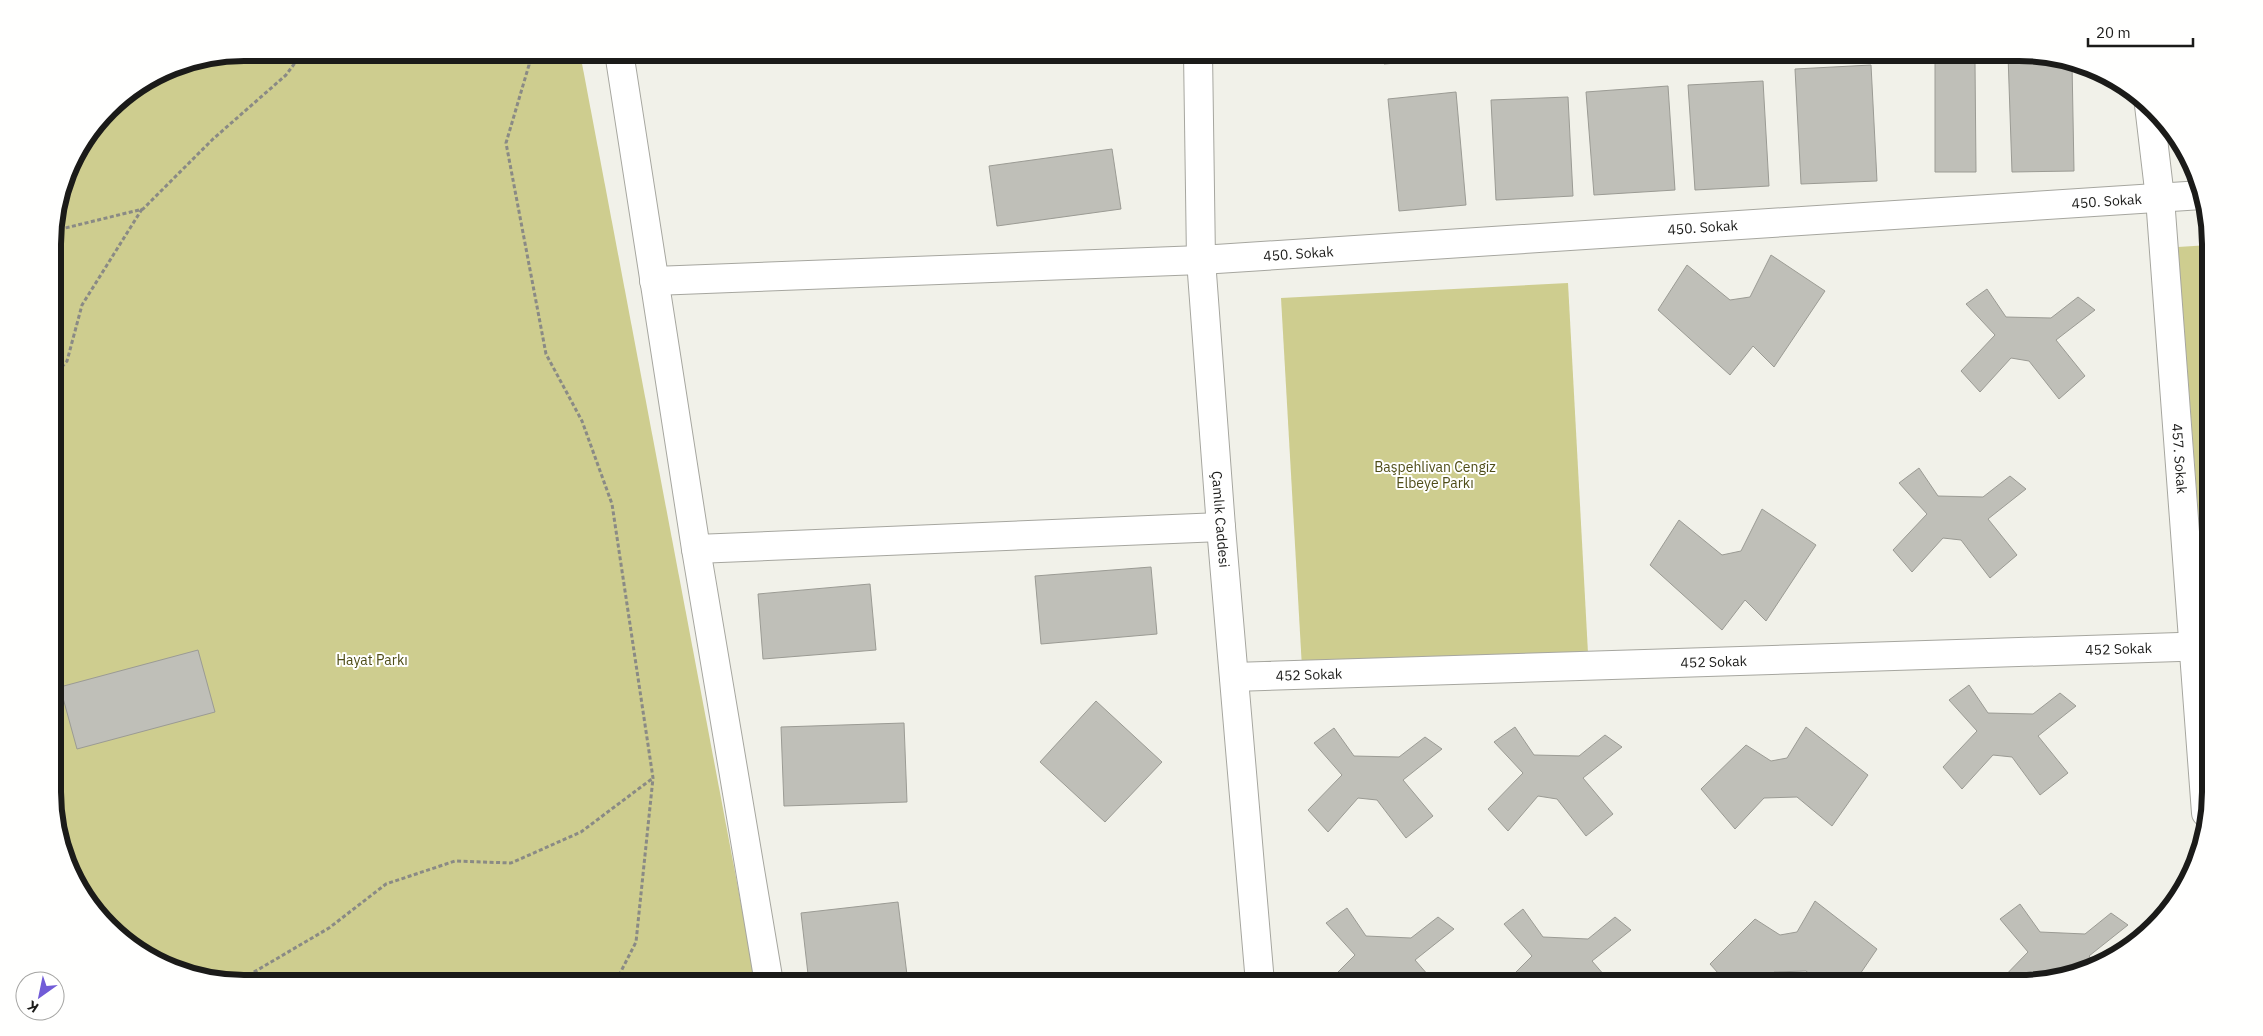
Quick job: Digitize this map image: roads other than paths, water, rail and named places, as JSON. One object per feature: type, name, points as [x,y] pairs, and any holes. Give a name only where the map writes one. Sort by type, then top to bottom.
[{"type":"street","points":[[620,61],[696,549],[769,975]]},
{"type":"street","name":"Çamlık Caddesi","points":[[1198,61],[1201,260],[1221,527],[1259,975]]},
{"type":"street","name":"457. Sokak","points":[[2150,117],[2160,198],[2202,646]]},
{"type":"street","name":"450. Sokak","points":[[654,281],[1201,260],[2195,195]]},
{"type":"street","points":[[696,549],[1221,527]]},
{"type":"street","name":"452 Sokak","points":[[1234,677],[2202,646]]},
{"type":"park label","name":"Başpehlivan Cengiz Elbeye Parkı","points":[[1435,476]]},
{"type":"park label","name":"Hayat Parkı","points":[[372,660]]}]
